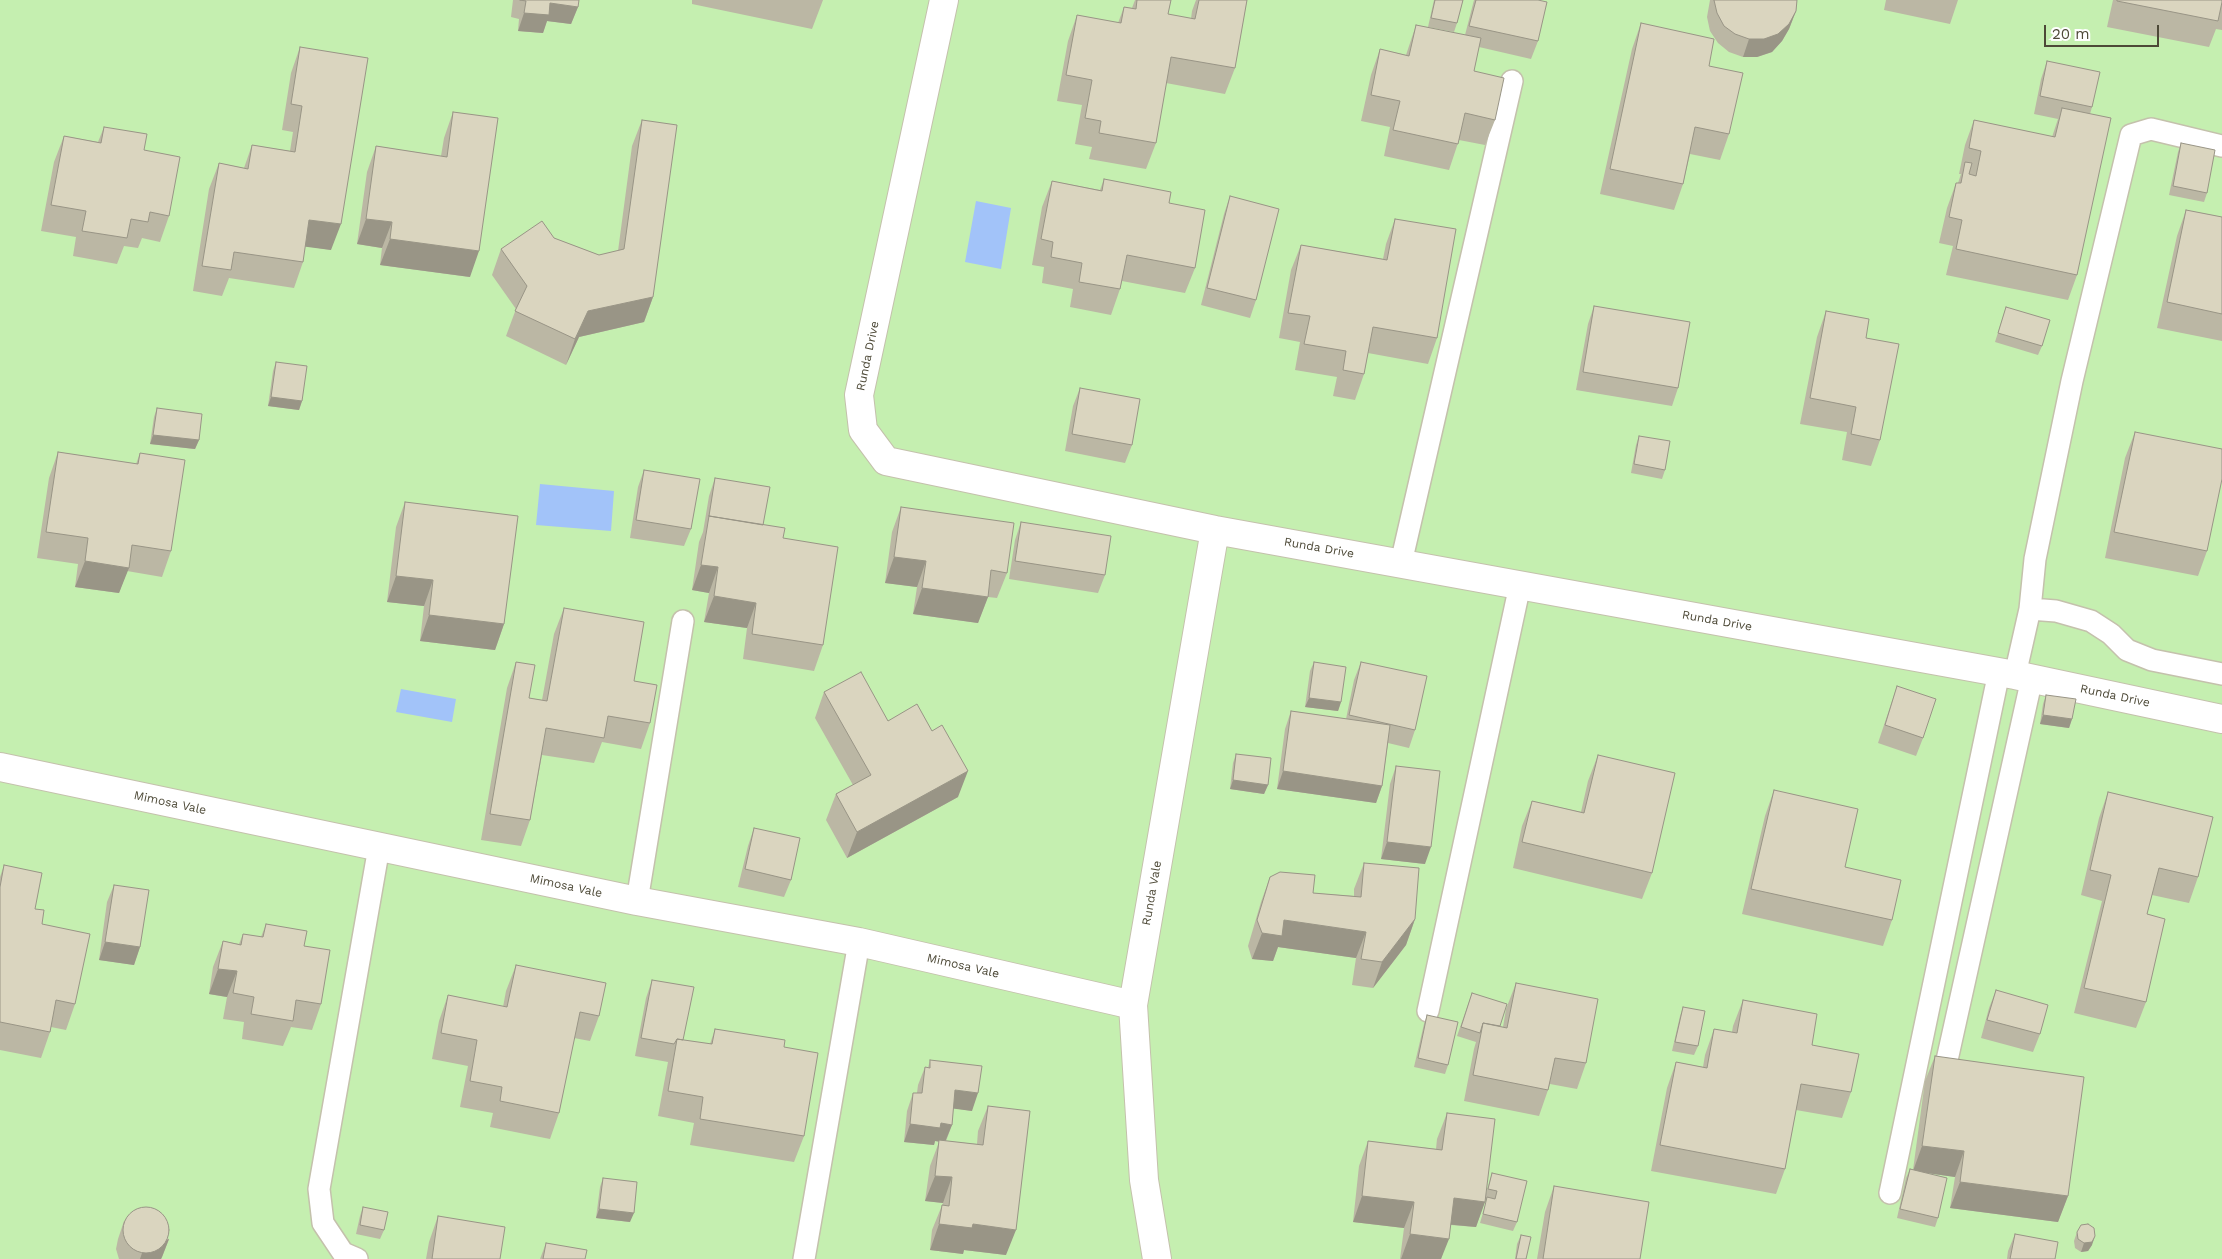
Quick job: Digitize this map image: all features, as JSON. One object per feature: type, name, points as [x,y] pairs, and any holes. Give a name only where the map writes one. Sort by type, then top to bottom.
[{"type":"street","name":"Runda Drive","points":[[944,0],[859,396],[863,430],[886,461],[1215,530],[2016,675],[2222,719]]},
{"type":"street","name":"Runda Vale","points":[[1157,1259],[1144,1180],[1133,1005],[1215,530]]},
{"type":"street","name":"Mimosa Vale","points":[[0,767],[637,901],[859,942],[1133,1005]]},
{"type":"lane","points":[[1401,563],[1512,81]]},
{"type":"lane","points":[[1890,1193],[2016,675],[2030,609],[2035,559],[2072,382],[2131,135],[2151,129],[2222,146]]},
{"type":"lane","points":[[1428,1011],[1520,584]]},
{"type":"lane","points":[[2030,609],[2056,610],[2091,621],[2111,634],[2127,650],[2152,660],[2222,674]]},
{"type":"lane","points":[[637,901],[683,621]]},
{"type":"lane","points":[[1947,1060],[2016,675]]},
{"type":"lane","points":[[357,1259],[344,1253],[323,1223],[319,1189],[379,847]]},
{"type":"lane","points":[[804,1259],[859,942]]},
{"type":"green space","points":[[0,0],[2222,0],[2222,1259],[0,1259]]},
{"type":"water","points":[[976,201],[1011,208],[1001,269],[965,262]]},
{"type":"water","points":[[540,484],[614,491],[611,531],[536,525]]},
{"type":"water","points":[[401,689],[456,699],[452,722],[396,712]]},
{"type":"building","points":[[520,0],[579,0],[578,7],[550,3],[549,15],[524,13],[526,1]]},
{"type":"building","points":[[1137,0],[1171,0],[1168,14],[1195,19],[1199,0],[1247,0],[1235,68],[1171,57],[1156,143],[1099,133],[1101,121],[1085,118],[1092,80],[1066,75],[1077,15],[1121,23],[1124,7],[1136,9]]},
{"type":"building","points":[[1435,0],[1463,0],[1457,23],[1431,18]]},
{"type":"building","points":[[1476,0],[1538,0],[1547,2],[1538,41],[1469,26]]},
{"type":"building","points":[[1714,0],[1797,0],[1796,11],[1789,24],[1778,34],[1764,39],[1749,39],[1735,34],[1724,26],[1717,13]]},
{"type":"building","points":[[2117,0],[2222,0],[2222,2],[2218,21]]},
{"type":"building","points":[[1641,23],[1714,39],[1709,66],[1743,73],[1729,134],[1695,127],[1683,184],[1610,169]]},
{"type":"building","points":[[1416,25],[1481,38],[1474,71],[1504,78],[1495,120],[1465,113],[1458,144],[1393,130],[1400,101],[1371,95],[1380,49],[1409,56]]},
{"type":"building","points":[[300,47],[368,58],[341,224],[309,220],[303,262],[234,252],[231,270],[202,266],[219,163],[248,169],[252,145],[295,152],[302,106],[291,104]]},
{"type":"building","points":[[2047,61],[2100,72],[2092,107],[2040,96]]},
{"type":"building","points":[[2062,108],[2111,118],[2077,275],[1956,249],[1962,220],[1949,217],[1956,183],[1961,183],[1965,162],[1972,163],[1969,174],[1976,176],[1981,151],[1969,148],[1974,120],[2055,137]]},
{"type":"building","points":[[453,112],[498,118],[479,251],[390,239],[392,222],[366,219],[376,146],[447,157]]},
{"type":"building","points":[[642,120],[677,125],[653,297],[588,311],[575,339],[515,311],[527,286],[501,249],[542,221],[554,238],[599,255],[624,249]]},
{"type":"building","points":[[104,127],[147,134],[144,150],[180,157],[169,216],[150,212],[148,222],[131,219],[127,238],[82,231],[86,211],[51,205],[64,136],[101,143]]},
{"type":"building","points":[[2181,143],[2215,150],[2207,193],[2173,186]]},
{"type":"building","points":[[1104,179],[1171,192],[1169,203],[1205,210],[1195,268],[1127,255],[1120,289],[1079,282],[1082,263],[1051,257],[1053,242],[1041,239],[1052,181],[1102,191]]},
{"type":"building","points":[[1230,196],[1279,209],[1256,300],[1207,288]]},
{"type":"building","points":[[2186,210],[2222,217],[2222,314],[2167,302]]},
{"type":"building","points":[[1395,219],[1456,229],[1437,338],[1373,327],[1364,374],[1343,370],[1346,351],[1304,344],[1310,316],[1288,313],[1301,245],[1387,260]]},
{"type":"building","points":[[1594,306],[1690,322],[1678,388],[1583,372]]},
{"type":"building","points":[[2006,307],[2050,320],[2042,346],[1998,333]]},
{"type":"building","points":[[1826,311],[1869,319],[1866,338],[1899,344],[1880,440],[1851,434],[1856,407],[1810,398]]},
{"type":"building","points":[[276,362],[307,366],[302,401],[271,397]]},
{"type":"building","points":[[1080,388],[1140,399],[1132,445],[1072,434]]},
{"type":"building","points":[[157,408],[202,414],[199,440],[153,435]]},
{"type":"building","points":[[2135,432],[2222,449],[2222,479],[2207,551],[2114,532]]},
{"type":"building","points":[[1639,436],[1670,441],[1665,470],[1634,464]]},
{"type":"building","points":[[58,452],[138,464],[140,453],[185,460],[171,551],[132,545],[129,568],[85,561],[88,538],[46,532]]},
{"type":"building","points":[[644,470],[700,479],[691,529],[636,520]]},
{"type":"building","points":[[715,478],[770,487],[763,525],[709,516]]},
{"type":"building","points":[[405,502],[518,516],[504,624],[429,615],[433,580],[396,576]]},
{"type":"building","points":[[901,507],[1014,523],[1007,573],[991,570],[988,597],[922,588],[926,561],[894,557]]},
{"type":"building","points":[[709,516],[785,528],[783,538],[838,547],[823,645],[752,634],[756,603],[714,596],[718,567],[701,565]]},
{"type":"building","points":[[1021,522],[1111,536],[1105,575],[1015,561]]},
{"type":"building","points":[[564,608],[644,622],[634,681],[657,685],[650,723],[608,716],[604,738],[546,728],[530,820],[490,814],[516,662],[535,665],[529,698],[547,701]]},
{"type":"building","points":[[1314,662],[1346,667],[1341,702],[1309,698]]},
{"type":"building","points":[[1361,662],[1427,676],[1415,730],[1349,715]]},
{"type":"building","points":[[861,672],[888,721],[917,704],[932,731],[942,725],[968,771],[857,832],[836,794],[871,775],[824,692]]},
{"type":"building","points":[[1897,686],[1936,699],[1923,738],[1885,725]]},
{"type":"building","points":[[2046,695],[2076,699],[2072,719],[2043,715]]},
{"type":"building","points":[[1291,711],[1390,725],[1382,786],[1283,771]]},
{"type":"building","points":[[1236,754],[1271,758],[1268,785],[1233,780]]},
{"type":"building","points":[[1598,755],[1675,773],[1652,873],[1522,842],[1532,801],[1584,813]]},
{"type":"building","points":[[1396,766],[1440,771],[1431,847],[1387,842]]},
{"type":"building","points":[[1774,790],[1858,809],[1845,867],[1901,880],[1892,920],[1751,889]]},
{"type":"building","points":[[2108,792],[2213,817],[2198,877],[2159,868],[2147,914],[2165,919],[2146,1002],[2084,988],[2111,875],[2090,870]]},
{"type":"building","points":[[754,828],[800,838],[791,880],[745,869]]},
{"type":"building","points":[[1364,863],[1419,868],[1415,919],[1382,962],[1361,959],[1366,932],[1284,920],[1282,936],[1262,933],[1257,920],[1270,877],[1280,872],[1315,875],[1313,893],[1361,897]]},
{"type":"building","points":[[4,865],[42,873],[35,909],[44,910],[42,924],[90,934],[75,1004],[56,1000],[50,1032],[0,1022],[0,887]]},
{"type":"building","points":[[114,885],[149,890],[140,947],[105,942]]},
{"type":"building","points":[[266,924],[307,931],[304,946],[330,950],[321,1004],[296,1000],[293,1021],[251,1014],[254,997],[233,993],[237,971],[218,969],[223,941],[241,945],[243,934],[263,937]]},
{"type":"building","points":[[516,965],[606,983],[599,1016],[580,1012],[559,1113],[500,1101],[502,1087],[470,1081],[477,1040],[441,1033],[448,995],[507,1007]]},
{"type":"building","points":[[652,980],[694,987],[683,1040],[677,1039],[674,1044],[641,1038]]},
{"type":"building","points":[[1516,983],[1598,999],[1586,1063],[1555,1058],[1548,1090],[1473,1075],[1483,1023],[1507,1028]]},
{"type":"building","points":[[1996,990],[2048,1005],[2040,1034],[1987,1020]]},
{"type":"building","points":[[1472,993],[1507,1004],[1500,1026],[1483,1023],[1480,1033],[1461,1027]]},
{"type":"building","points":[[1743,1000],[1817,1014],[1812,1045],[1859,1054],[1851,1092],[1801,1084],[1785,1169],[1660,1145],[1676,1062],[1707,1068],[1714,1029],[1737,1033]]},
{"type":"building","points":[[1683,1007],[1705,1011],[1698,1046],[1675,1042]]},
{"type":"building","points":[[1427,1015],[1458,1022],[1448,1065],[1418,1058]]},
{"type":"building","points":[[715,1029],[785,1040],[784,1047],[818,1053],[804,1136],[700,1119],[703,1097],[668,1091],[677,1039],[712,1044]]},
{"type":"building","points":[[1935,1056],[2084,1077],[2068,1196],[1960,1182],[1964,1151],[1922,1146]]},
{"type":"building","points":[[930,1060],[982,1066],[978,1093],[955,1090],[952,1125],[941,1123],[940,1128],[910,1124],[913,1093],[922,1093],[925,1067],[930,1068]]},
{"type":"building","points":[[988,1106],[1030,1111],[1016,1230],[973,1224],[972,1228],[939,1224],[942,1205],[949,1206],[952,1177],[935,1176],[939,1140],[983,1145]]},
{"type":"building","points":[[1447,1113],[1495,1119],[1485,1202],[1454,1198],[1449,1239],[1410,1234],[1414,1202],[1362,1196],[1368,1141],[1442,1150]]},
{"type":"building","points":[[1910,1169],[1947,1178],[1938,1218],[1900,1209]]},
{"type":"building","points":[[1492,1173],[1527,1181],[1517,1222],[1483,1214],[1487,1197],[1495,1199],[1497,1191],[1488,1189]]},
{"type":"building","points":[[603,1178],[637,1182],[634,1213],[599,1209]]},
{"type":"building","points":[[1554,1186],[1649,1202],[1640,1259],[1543,1259]]},
{"type":"building","points":[[141,1207],[151,1207],[163,1213],[168,1221],[168,1239],[163,1247],[155,1252],[141,1253],[133,1250],[126,1243],[123,1235],[123,1225],[126,1217],[133,1210]]},
{"type":"building","points":[[363,1207],[388,1212],[384,1230],[360,1225]]},
{"type":"building","points":[[438,1216],[505,1227],[500,1259],[432,1259]]},
{"type":"building","points":[[2088,1224],[2094,1228],[2095,1236],[2092,1242],[2084,1243],[2078,1239],[2077,1232],[2081,1225]]},
{"type":"building","points":[[2015,1234],[2058,1242],[2055,1259],[2010,1259]]},
{"type":"building","points":[[1521,1235],[1531,1237],[1526,1259],[1516,1259]]},
{"type":"building","points":[[546,1243],[587,1250],[585,1259],[543,1259]]}]
